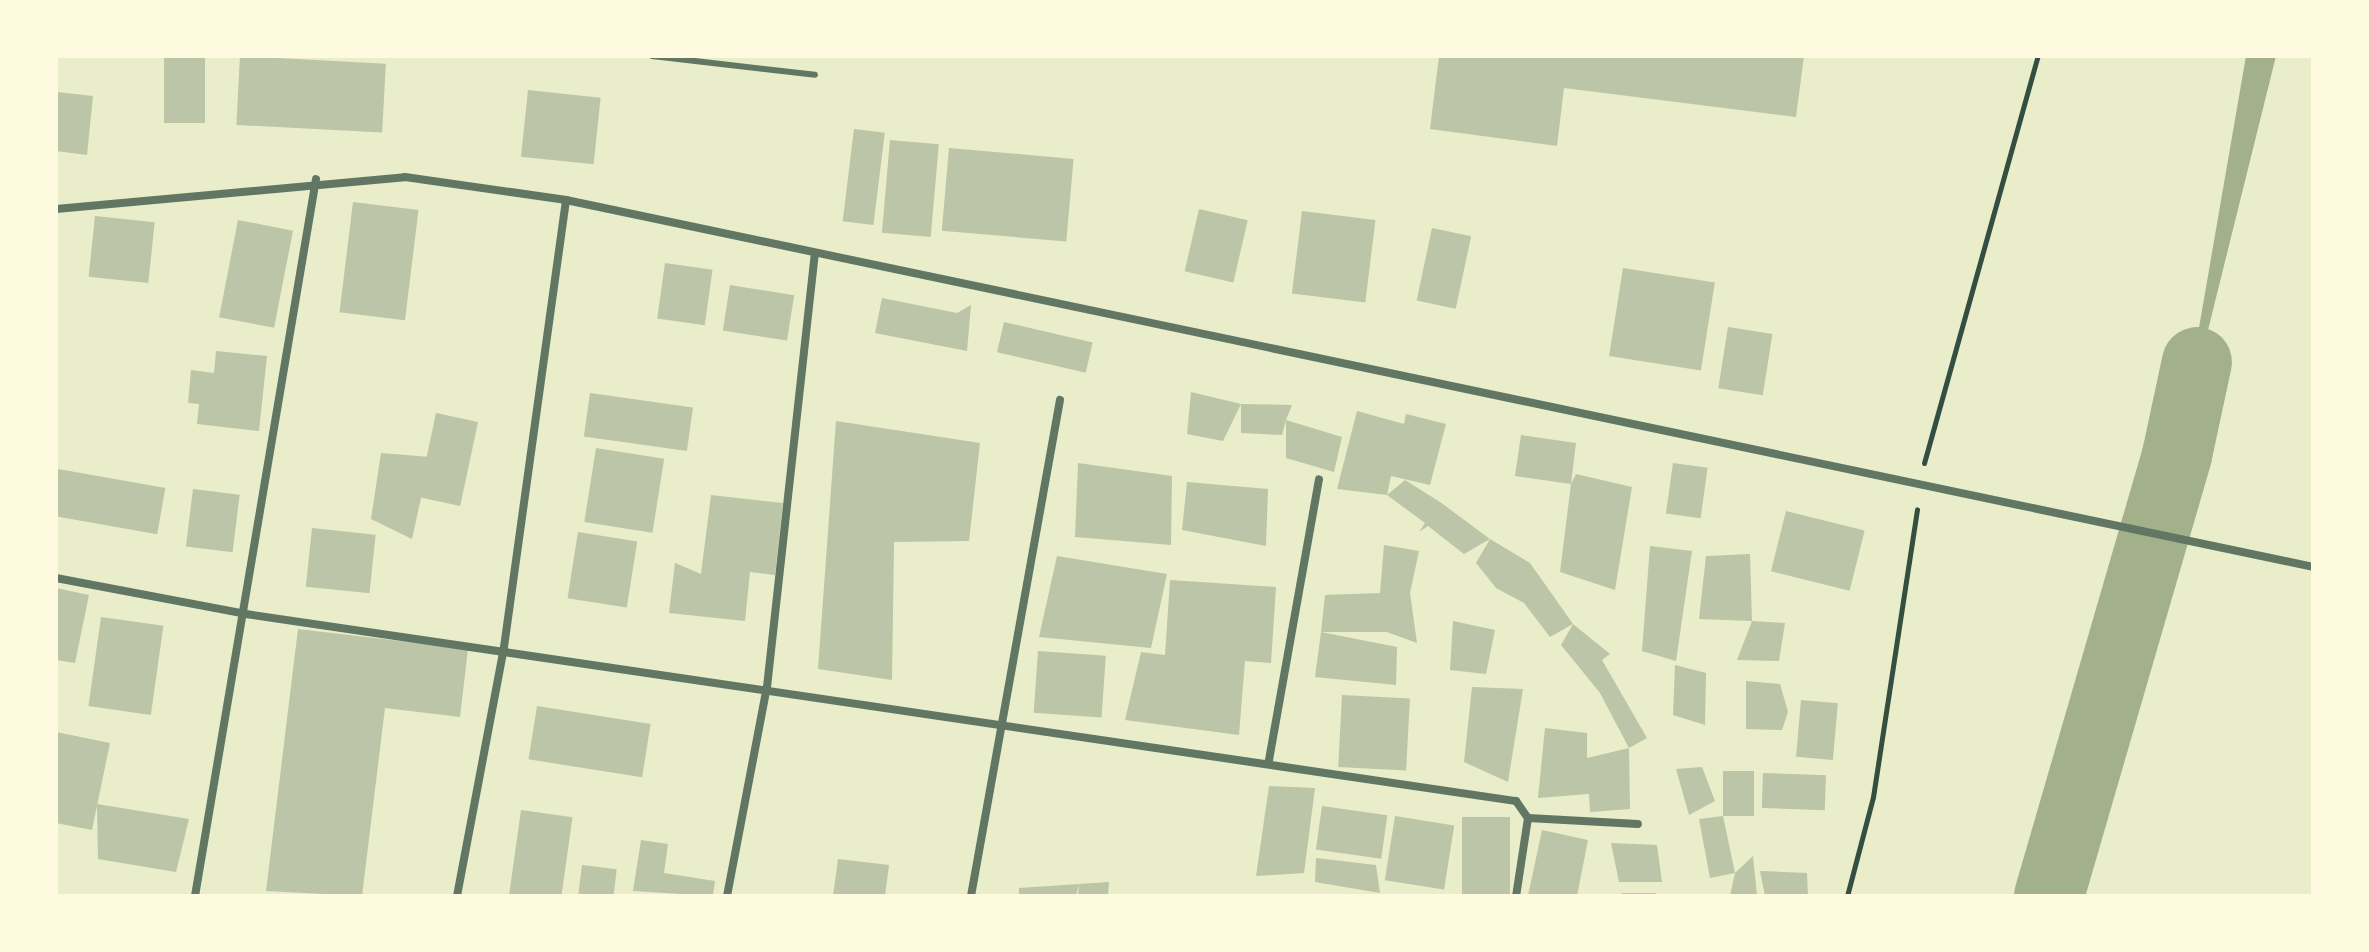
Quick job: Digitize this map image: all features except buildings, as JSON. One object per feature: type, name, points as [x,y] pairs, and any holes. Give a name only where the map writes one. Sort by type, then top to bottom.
[{"type":"street","points":[[56,215],[56,209],[316,179],[405,177],[566,200],[815,254],[1963,489],[2313,567]]},
{"type":"street","points":[[195,896],[246,614],[316,179]]},
{"type":"street","points":[[457,896],[504,647],[566,200]]},
{"type":"street","points":[[727,896],[767,687],[815,254]]},
{"type":"street","points":[[971,896],[1060,400]]},
{"type":"street","points":[[1269,760],[1319,479]]},
{"type":"street","points":[[56,578],[246,614],[504,647],[1002,724],[1269,760],[1516,801],[1528,818],[1516,896]]},
{"type":"street","points":[[1528,818],[1638,824]]},
{"type":"lane","points":[[652,56],[815,75]]},
{"type":"path","points":[[1847,896],[1873,797],[1920,480],[2038,56]]},
{"type":"shaded area","points":[[2246,56],[2276,56],[2177,455]]},
{"type":"waterway","points":[[2049,896],[2177,455],[2197,362]]}]
